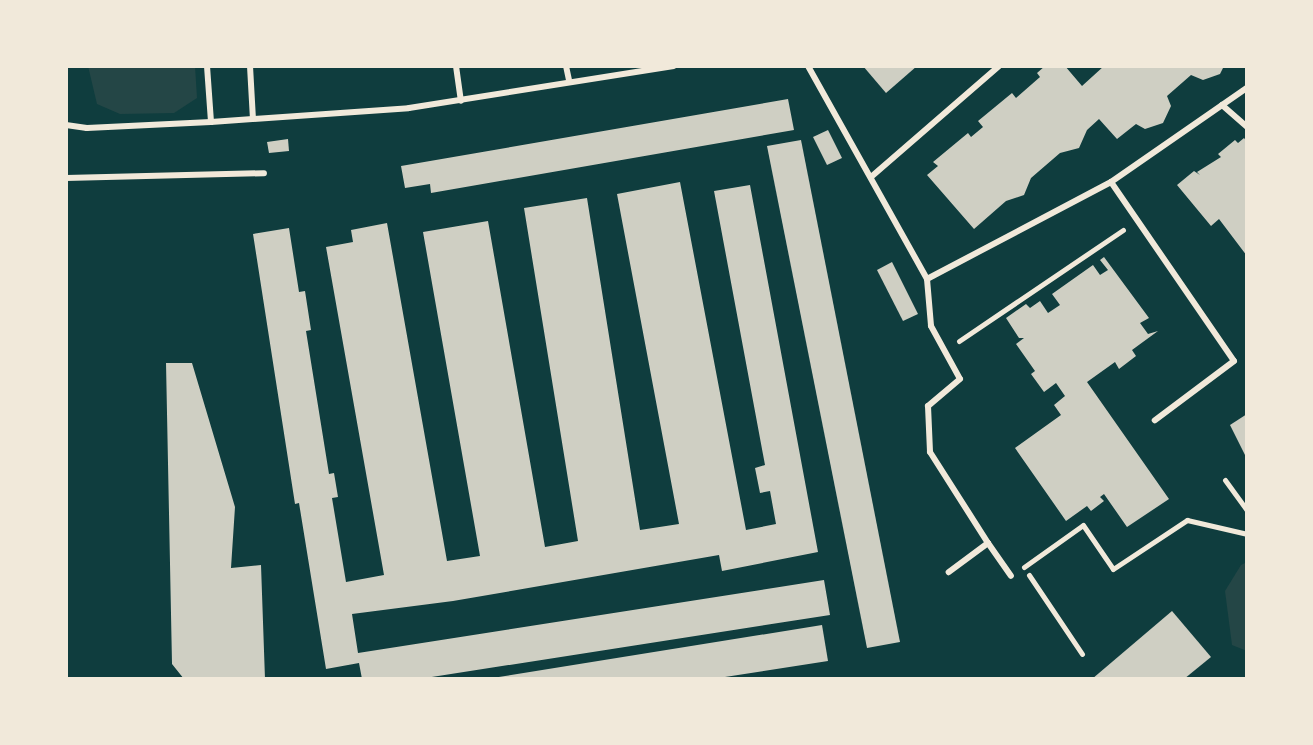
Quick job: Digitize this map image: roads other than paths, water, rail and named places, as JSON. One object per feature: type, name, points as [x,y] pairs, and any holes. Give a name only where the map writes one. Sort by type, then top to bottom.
[{"type":"lane","points":[[207,66],[211,122]]},
{"type":"lane","points":[[250,66],[253,119]]},
{"type":"lane","points":[[456,66],[461,101]]},
{"type":"lane","points":[[566,66],[569,80]]},
{"type":"lane","points":[[66,125],[211,122],[409,108],[569,80],[674,66]]},
{"type":"lane","points":[[808,66],[927,279],[931,326],[960,379],[928,406],[930,452],[1011,576]]},
{"type":"lane","points":[[871,177],[999,66]]},
{"type":"lane","points":[[927,279],[1111,182],[1247,88]]},
{"type":"lane","points":[[1222,105],[1247,127]]},
{"type":"lane","points":[[66,178],[264,173]]},
{"type":"lane","points":[[1111,182],[1234,361],[1155,420]]},
{"type":"lane","points":[[949,572],[988,543]]}]
